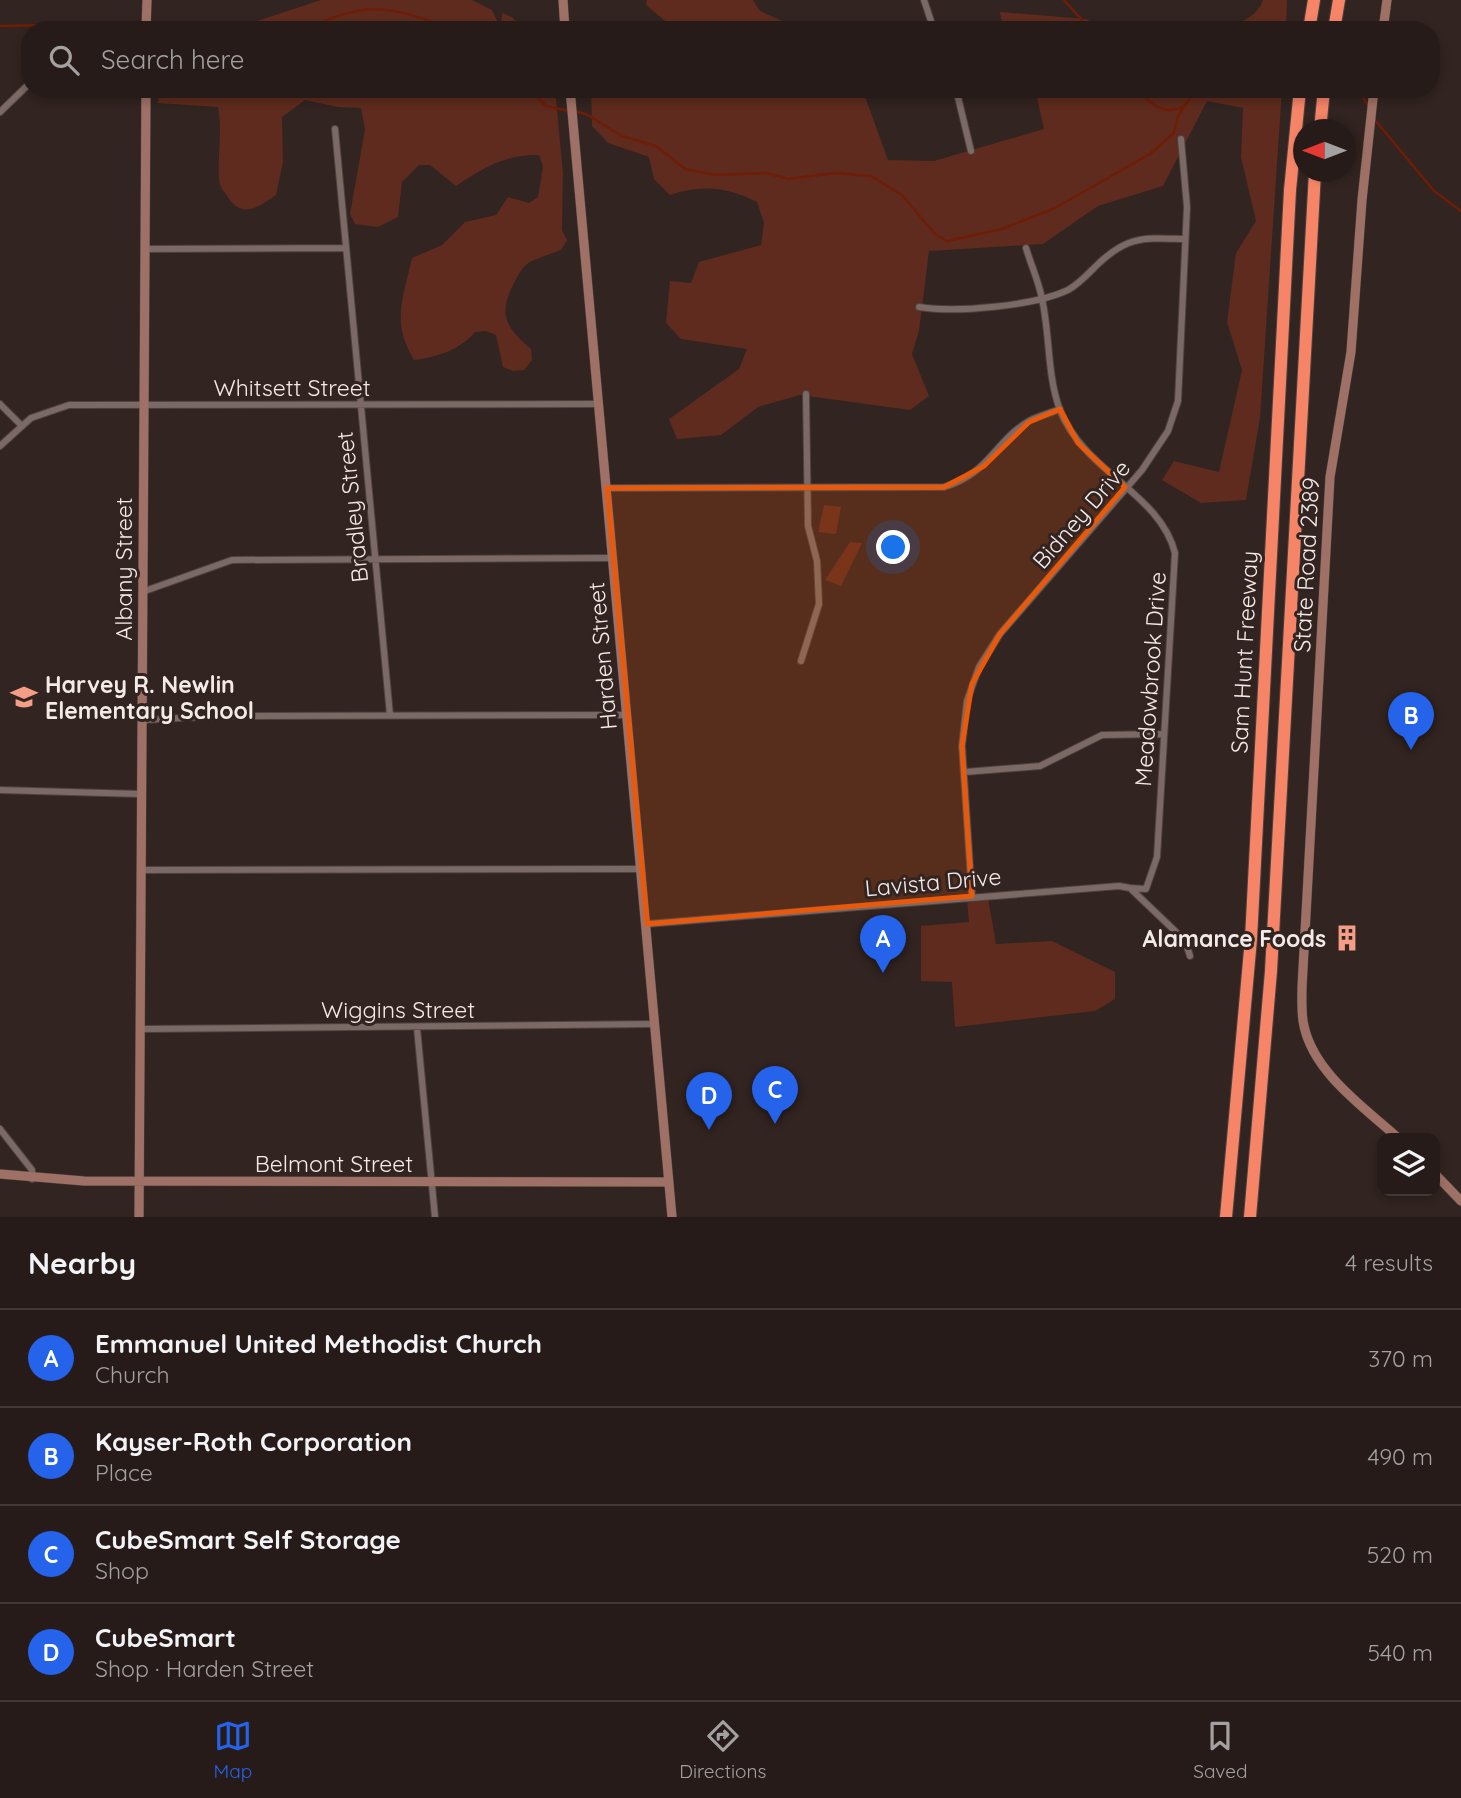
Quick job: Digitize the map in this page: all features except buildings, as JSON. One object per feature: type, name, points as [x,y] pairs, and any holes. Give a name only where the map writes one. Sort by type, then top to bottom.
[{"type":"highway","points":[[1310,21],[1314,0]]},
{"type":"highway","points":[[1336,21],[1339,0]]},
{"type":"highway","name":"Sam Hunt Freeway","points":[[1226,1217],[1251,939],[1288,218],[1299,98]]},
{"type":"highway","points":[[1321,119],[1323,98]]},
{"type":"highway","name":"Sam Hunt Freeway","points":[[1250,1217],[1261,1098],[1314,182]]},
{"type":"highway","points":[[1257,1217],[1261,1098]]},
{"type":"street","points":[[146,21],[147,0]]},
{"type":"street","points":[[563,0],[564,21]]},
{"type":"street","points":[[924,0],[931,21]]},
{"type":"street","points":[[1384,21],[1387,0]]},
{"type":"street","points":[[0,112],[21,92]]},
{"type":"street","name":"Albany Street","points":[[139,1217],[146,98]]},
{"type":"street","name":"Harden Street","points":[[571,98],[672,1217]]},
{"type":"street","points":[[958,98],[971,151]]},
{"type":"street","name":"State Road 2389","points":[[1373,98],[1362,200],[1351,352],[1330,477],[1302,987],[1303,1024],[1310,1045],[1334,1079],[1393,1133]]},
{"type":"street","name":"Bradley Street","points":[[335,129],[390,715]]},
{"type":"street","name":"Bidney Drive","points":[[972,896],[962,746],[965,710],[972,684],[987,653],[1162,442],[1177,408],[1186,182],[1181,139]]},
{"type":"street","points":[[919,307],[961,310],[1042,298],[1077,284],[1112,250],[1129,241],[1185,239]]},
{"type":"street","points":[[145,249],[345,248]]},
{"type":"street","name":"Meadowbrook Drive","points":[[1026,248],[1042,298],[1060,409],[1078,443],[1162,522],[1175,553],[1155,869],[1146,889],[1130,888]]},
{"type":"street","points":[[801,661],[819,604],[819,576],[808,526],[806,394]]},
{"type":"street","points":[[0,404],[21,425]]},
{"type":"street","name":"Whitsett Street","points":[[0,446],[21,425],[39,413],[69,405],[598,404]]},
{"type":"street","points":[[607,488],[931,489],[956,483],[984,466],[1029,422],[1060,409]]},
{"type":"street","points":[[142,592],[232,560],[612,558]]},
{"type":"street","points":[[142,720],[220,716],[627,715]]},
{"type":"street","points":[[965,772],[1040,766],[1102,735],[1162,734]]},
{"type":"street","points":[[0,790],[140,794]]},
{"type":"street","points":[[141,870],[640,869]]},
{"type":"street","points":[[1130,888],[1186,943],[1190,956]]},
{"type":"street","name":"Lavista Drive","points":[[647,924],[972,896],[1130,888]]},
{"type":"street","name":"Wiggins Street","points":[[142,1029],[654,1024]]},
{"type":"street","points":[[416,1028],[435,1217]]},
{"type":"street","points":[[0,1129],[32,1170],[32,1179]]},
{"type":"street","name":"Belmont Street","points":[[0,1174],[32,1179],[140,1182],[668,1182]]},
{"type":"street","points":[[1440,1179],[1461,1201]]},
{"type":"highlighted area","points":[[1060,409],[1078,443],[1125,487],[1000,634],[972,684],[962,746],[972,896],[647,924],[607,488],[944,487],[984,466],[1029,422]]},
{"type":"shaded area","points":[[321,0],[472,0],[492,10],[497,21],[257,21]]},
{"type":"shaded area","points":[[647,0],[753,0],[760,11],[783,21],[665,21],[646,5]]},
{"type":"shaded area","points":[[1263,0],[1287,0],[1286,21],[1242,21],[1260,6]]},
{"type":"shaded area","points":[[1000,12],[1090,21],[1002,21]]},
{"type":"shaded area","points":[[502,13],[515,21],[502,21]]},
{"type":"shaded area","points":[[158,98],[556,98],[563,173],[562,230],[567,240],[561,250],[530,262],[522,269],[509,294],[505,312],[510,327],[531,349],[532,360],[524,370],[513,371],[503,367],[496,335],[486,331],[475,332],[448,352],[414,360],[403,334],[401,310],[412,258],[442,245],[465,222],[496,215],[508,197],[529,203],[538,197],[543,166],[539,155],[516,157],[495,163],[456,186],[430,165],[419,165],[402,182],[398,217],[378,227],[355,224],[350,214],[365,129],[361,108],[338,107],[305,100],[282,117],[283,162],[276,195],[252,209],[246,209],[235,205],[220,185],[218,107],[158,103]]},
{"type":"shaded area","points":[[591,98],[864,98],[888,160],[934,161],[1044,129],[1037,98],[1281,98],[1260,418],[1246,500],[1201,503],[1162,480],[1174,461],[1219,472],[1242,370],[1227,322],[1236,253],[1256,221],[1241,157],[1243,108],[1207,101],[1163,186],[1098,206],[1043,244],[929,251],[919,331],[912,354],[929,396],[910,410],[800,395],[758,407],[721,435],[677,439],[669,419],[739,369],[747,349],[681,339],[666,323],[670,281],[691,283],[699,262],[761,245],[764,223],[757,202],[736,193],[703,188],[670,195],[654,179],[649,157],[608,143],[592,126]]},
{"type":"shaded area","points":[[824,505],[841,507],[836,534],[818,532]]},
{"type":"shaded area","points":[[850,542],[862,543],[841,586],[825,580]]},
{"type":"shaded area","points":[[988,898],[996,944],[1052,941],[1115,972],[1115,999],[1095,1011],[955,1027],[952,982],[921,981],[921,926],[969,922],[967,899]]},
{"type":"waterway","points":[[1064,0],[1083,21]]},
{"type":"waterway","points":[[324,21],[344,14],[378,9],[413,15],[429,21]]},
{"type":"waterway","points":[[0,26],[21,26]]},
{"type":"waterway","points":[[538,98],[546,106],[569,111]]},
{"type":"waterway","points":[[1147,98],[1164,109],[1182,107]]},
{"type":"waterway","points":[[575,111],[586,114],[622,136],[656,146],[685,169],[716,175],[767,173],[788,179],[835,173],[871,176],[902,195],[935,234],[947,241],[1002,229],[1055,208],[1150,154],[1174,133],[1178,116],[1190,98]]},
{"type":"waterway","points":[[1364,98],[1369,108]]},
{"type":"waterway","points":[[1375,120],[1434,191],[1461,211]]},
{"type":"place","name":"Harvey R. Newlin Elementary School","points":[[24,697]]},
{"type":"place","name":"Kayser-Roth Corporation","points":[[1411,750]]},
{"type":"place","name":"Alamance Foods","points":[[1347,938]]},
{"type":"place","name":"Emmanuel United Methodist Church","points":[[883,973]]},
{"type":"place","name":"CubeSmart Self Storage","points":[[775,1124]]},
{"type":"place","name":"CubeSmart","points":[[709,1130]]}]
